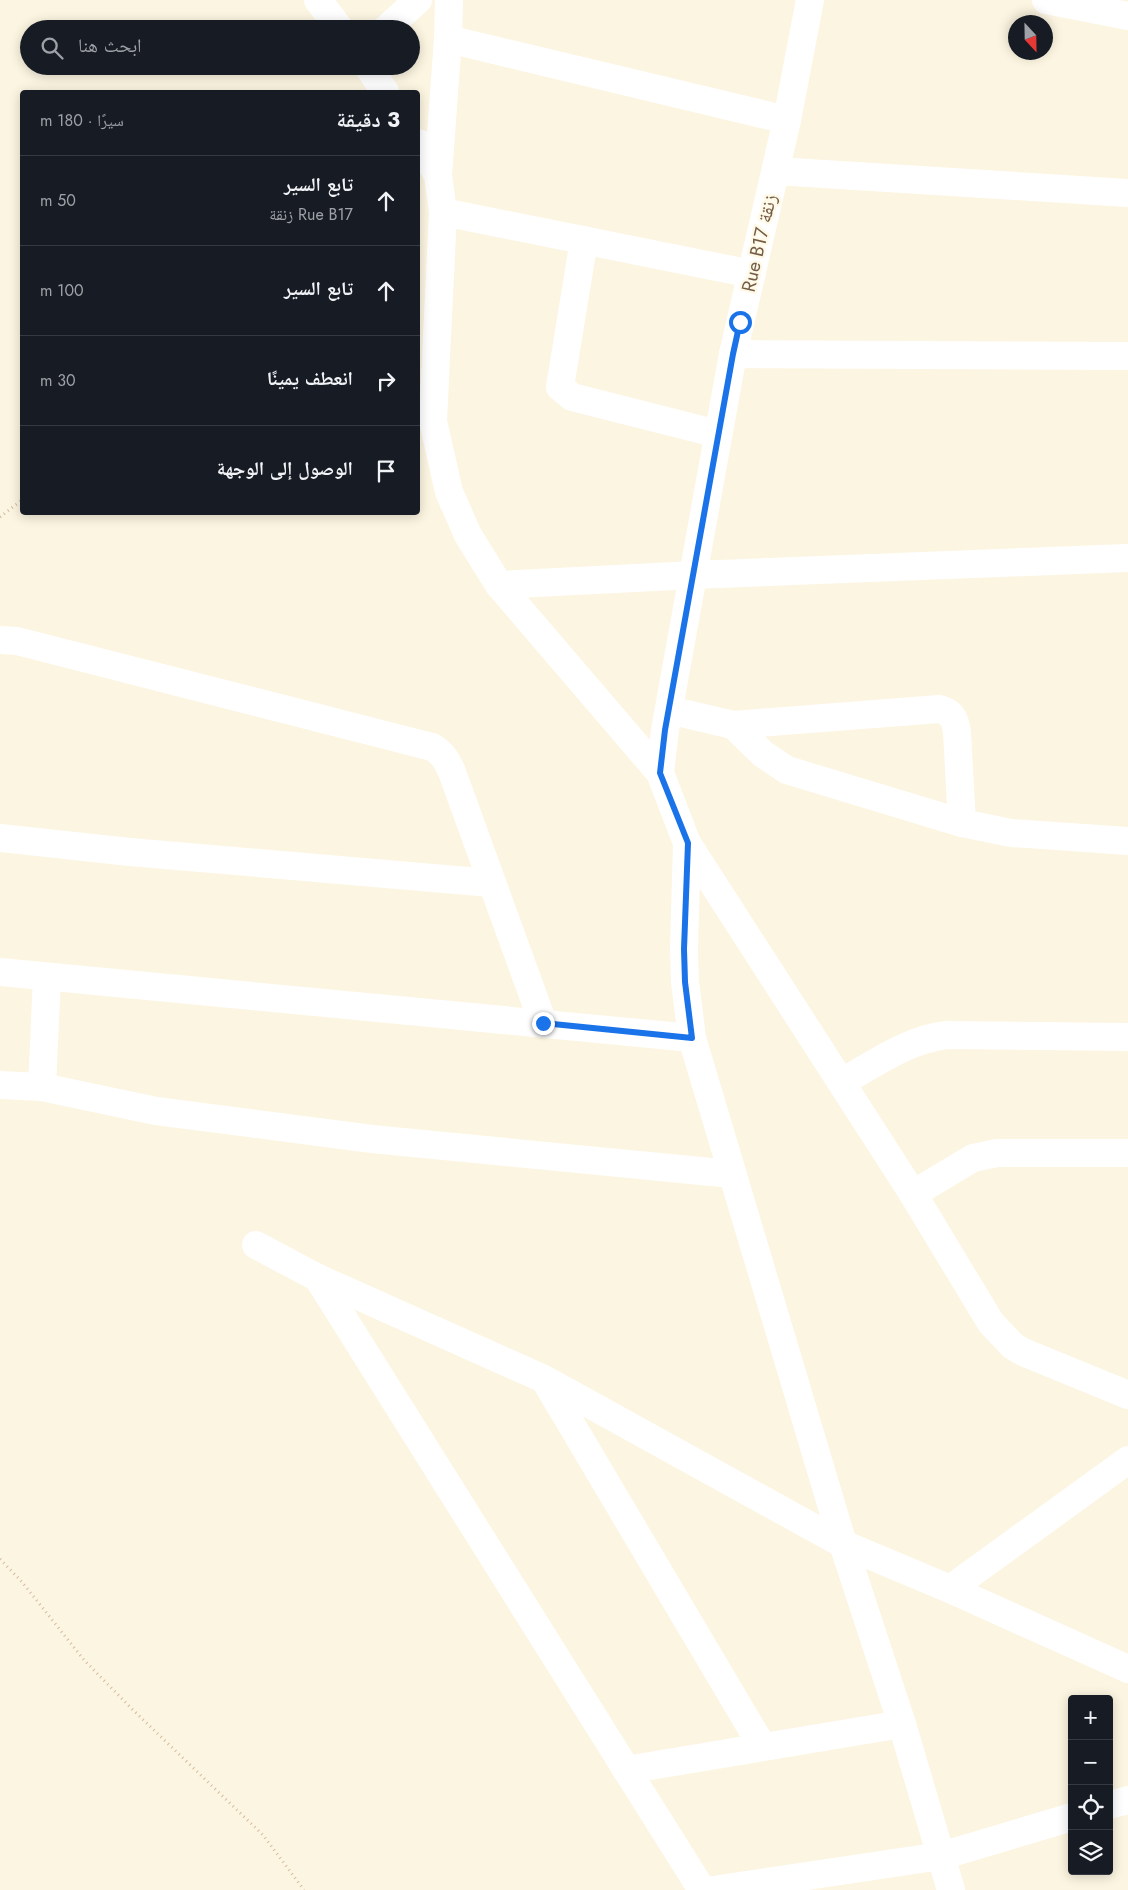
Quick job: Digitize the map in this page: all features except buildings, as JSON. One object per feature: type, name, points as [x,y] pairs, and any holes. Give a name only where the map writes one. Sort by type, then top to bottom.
[{"type":"street","points":[[318,0],[333,20]]},
{"type":"street","points":[[396,20],[418,0]]},
{"type":"street","points":[[449,0],[438,175],[443,212],[433,421],[449,492],[468,535],[499,585],[660,773],[688,843],[913,1194],[991,1322],[1012,1346],[1128,1395]]},
{"type":"street","name":"Rue B17 زنقة","points":[[660,773],[669,710],[733,354],[776,172],[810,0]]},
{"type":"street","points":[[1046,0],[1128,16]]},
{"type":"street","points":[[448,39],[787,120]]},
{"type":"street","points":[[374,75],[384,90]]},
{"type":"street","points":[[420,146],[438,175]]},
{"type":"street","points":[[776,172],[1128,193]]},
{"type":"street","points":[[443,212],[752,274]]},
{"type":"street","points":[[584,240],[560,387],[572,397],[718,434]]},
{"type":"street","points":[[733,354],[1128,356]]},
{"type":"street","points":[[499,585],[693,575],[1128,558]]},
{"type":"street","points":[[0,640],[10,639],[27,643],[432,747],[443,755],[449,766],[543,1023]]},
{"type":"street","points":[[669,710],[733,725],[939,709],[947,711],[956,722],[962,823]]},
{"type":"street","points":[[733,725],[763,754],[787,770],[962,823],[1011,833],[1128,841]]},
{"type":"street","points":[[0,838],[130,852],[491,883]]},
{"type":"street","points":[[688,843],[685,974],[692,1038],[843,1544],[902,1724],[942,1856],[950,1890]]},
{"type":"street","points":[[0,972],[692,1038]]},
{"type":"street","points":[[42,1087],[47,977]]},
{"type":"street","points":[[842,1082],[903,1047],[929,1037],[946,1035],[1128,1037]]},
{"type":"street","points":[[0,1085],[42,1087],[156,1111],[372,1139],[732,1174]]},
{"type":"street","points":[[913,1194],[972,1158],[997,1152],[1128,1153]]},
{"type":"street","points":[[256,1245],[318,1278],[544,1379],[843,1544],[950,1589],[1128,1669]]},
{"type":"street","points":[[318,1278],[702,1890]]},
{"type":"street","points":[[544,1379],[762,1746]]},
{"type":"street","points":[[950,1589],[1128,1460]]},
{"type":"street","points":[[626,1770],[902,1724]]},
{"type":"street","points":[[1113,1804],[1128,1800]]},
{"type":"street","points":[[713,1890],[942,1856],[1068,1818]]},
{"type":"path","points":[[0,517],[20,502]]},
{"type":"path","points":[[0,1559],[22,1582],[84,1660],[132,1709],[264,1835],[304,1890]]},
{"type":"route","points":[[543,1023],[692,1038],[685,982],[684,949],[688,843],[660,773],[665,730],[740,322]]}]
